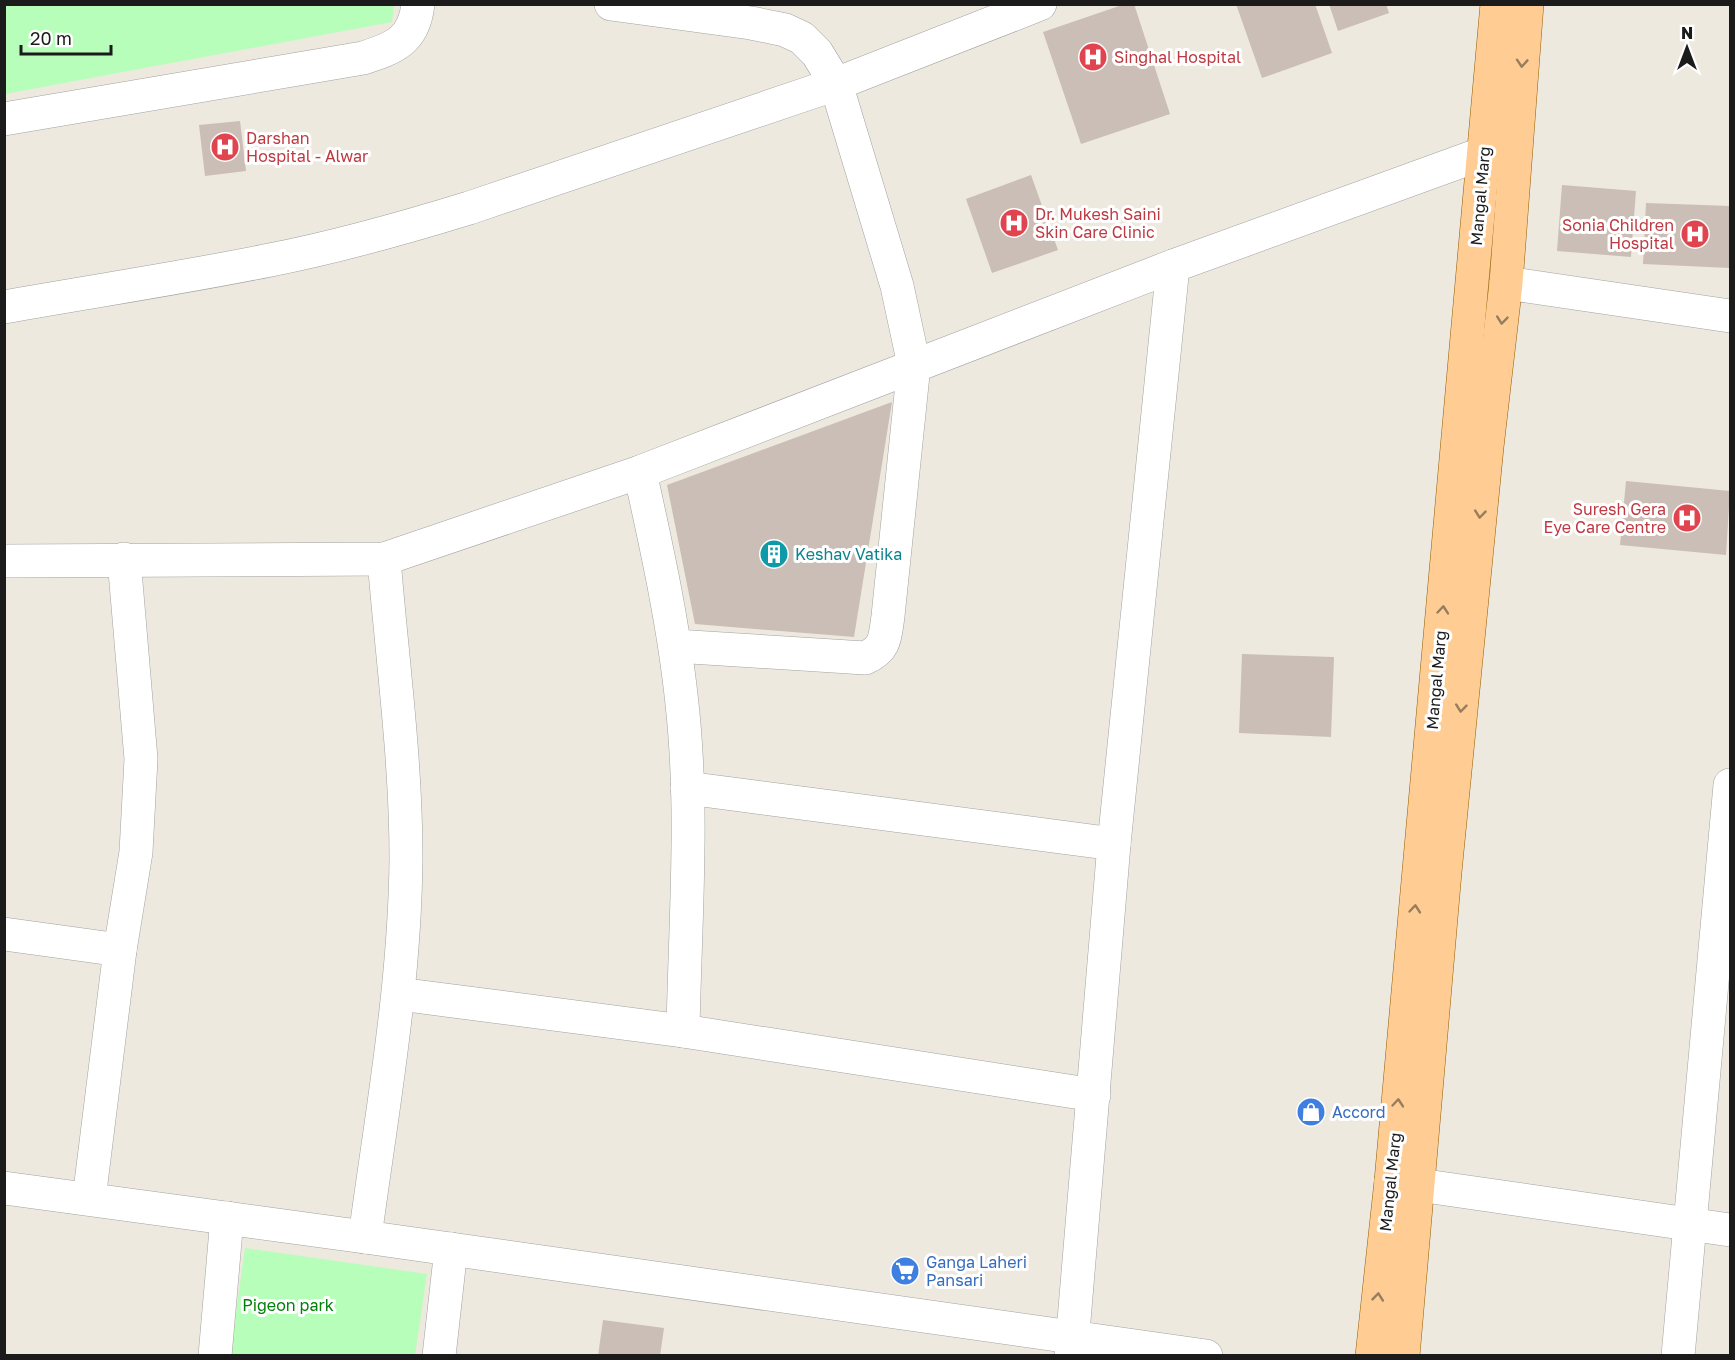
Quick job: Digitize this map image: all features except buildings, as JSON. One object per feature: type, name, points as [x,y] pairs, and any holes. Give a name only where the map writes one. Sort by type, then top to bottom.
[{"type":"main road","name":"Mangal Marg","points":[[1403,1356],[1404,1183],[1497,4]]},
{"type":"main road","name":"Mangal Marg","points":[[1372,1356],[1404,1183],[1448,836],[1506,283],[1527,4]]},
{"type":"street","points":[[4,119],[363,58],[392,49],[411,32],[418,4]]},
{"type":"street","points":[[611,4],[751,23],[785,30],[802,38],[817,53],[836,84],[897,285],[915,365],[888,616],[884,641],[877,653],[865,658],[675,646]]},
{"type":"street","points":[[4,307],[176,279],[273,260],[410,226],[836,84],[1040,4]]},
{"type":"street","points":[[4,561],[384,559],[640,472],[1173,266],[1484,153]]},
{"type":"street","points":[[1072,1346],[1114,844],[1173,266]]},
{"type":"street","points":[[1506,283],[1731,316]]},
{"type":"street","points":[[640,472],[663,576],[683,706],[687,788],[683,1031]]},
{"type":"street","points":[[89,1199],[120,950],[136,852],[141,759],[124,559]]},
{"type":"street","points":[[365,1237],[399,994],[406,861],[406,821],[384,559]]},
{"type":"street","points":[[1677,1356],[1731,785]]},
{"type":"street","points":[[687,788],[1114,844]]},
{"type":"street","points":[[4,934],[120,950]]},
{"type":"street","points":[[399,994],[683,1031],[1094,1095]]},
{"type":"street","points":[[1404,1183],[1731,1230]]},
{"type":"street","points":[[4,1188],[451,1249],[1072,1346],[1206,1356]]},
{"type":"street","points":[[215,1356],[227,1218]]},
{"type":"street","points":[[439,1356],[451,1249]]},
{"type":"green space","points":[[5,4],[394,5],[392,22],[5,94]]},
{"type":"green space","name":"Pigeon park","points":[[245,1248],[427,1274],[415,1355],[230,1356]]},
{"type":"place","name":"Singhal Hospital","points":[[1093,57]]},
{"type":"place","name":"Darshan Hospital - Alwar","points":[[225,147]]},
{"type":"place","name":"Dr. Mukesh Saini Skin Care Clinic","points":[[1014,223]]},
{"type":"place","name":"Sonia Children Hospital","points":[[1695,234]]},
{"type":"place","name":"Suresh Gera Eye Care Centre","points":[[1687,518]]},
{"type":"place","name":"Keshav Vatika","points":[[774,554]]},
{"type":"place","name":"Accord","points":[[1311,1112]]},
{"type":"place","name":"Ganga Laheri Pansari","points":[[905,1271]]}]
